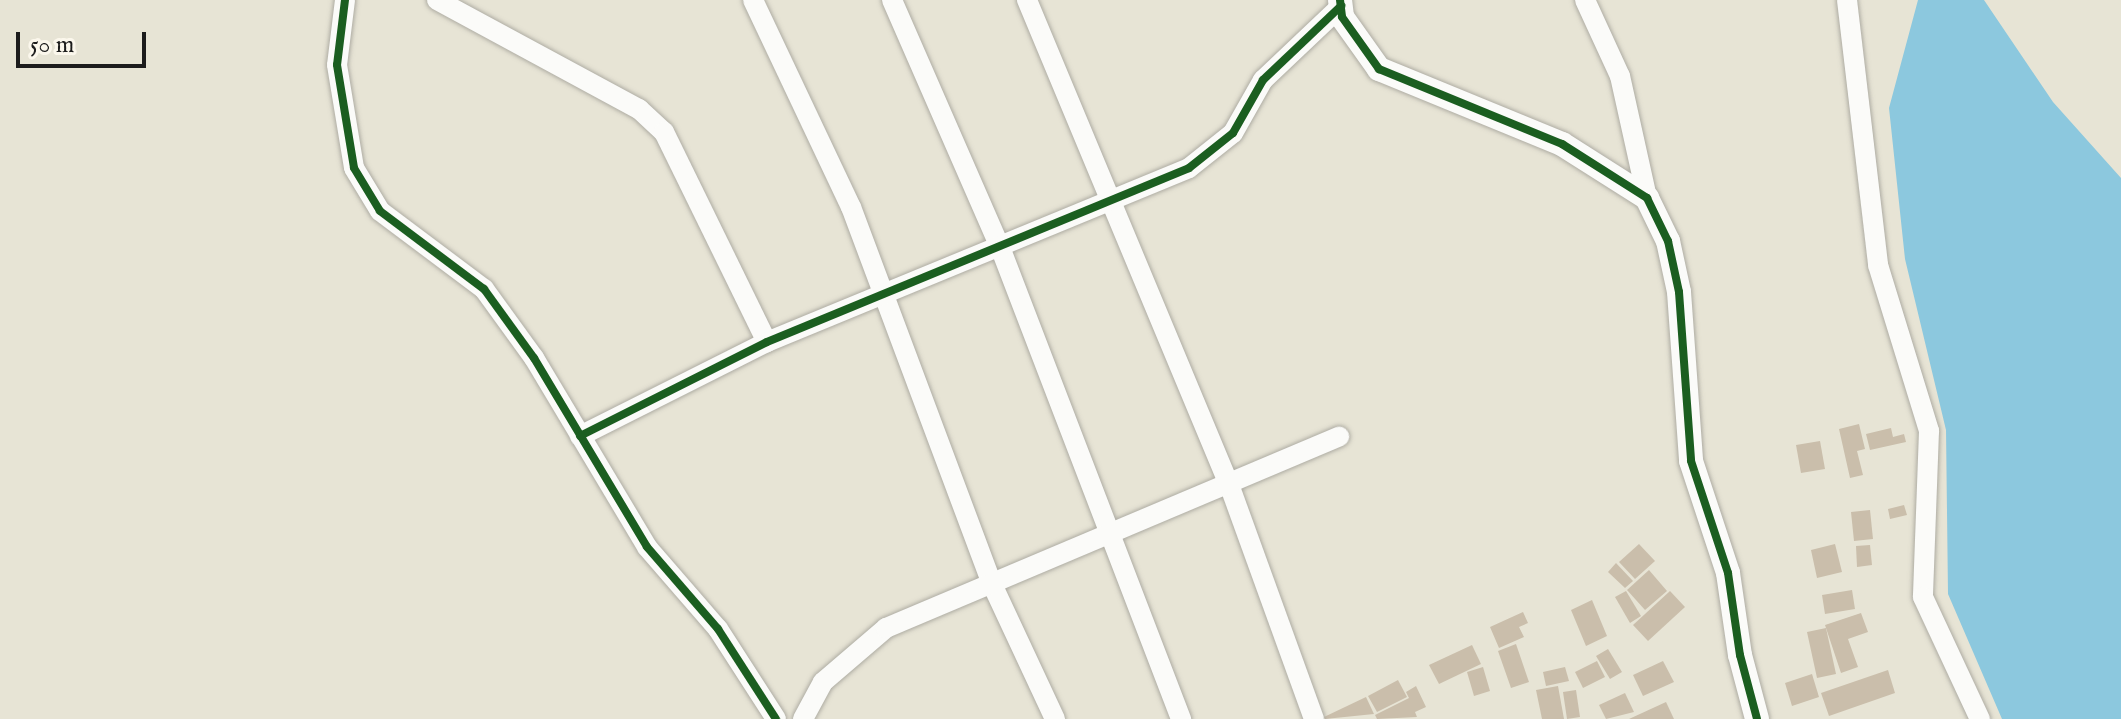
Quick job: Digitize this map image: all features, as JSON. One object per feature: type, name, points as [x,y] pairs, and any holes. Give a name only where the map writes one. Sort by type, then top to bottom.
[{"type":"street","points":[[345,0],[337,65],[354,168],[380,211],[484,289],[580,436],[647,547],[718,629],[776,719]]},
{"type":"street","points":[[437,0],[639,109],[664,132],[767,342]]},
{"type":"street","points":[[753,0],[851,207],[992,584],[1055,719]]},
{"type":"street","points":[[892,0],[1000,247],[1077,438],[1107,533],[1181,719]]},
{"type":"street","points":[[1027,0],[1230,487],[1314,719]]},
{"type":"street","points":[[1585,0],[1620,76],[1647,198],[1668,241],[1679,292],[1691,461],[1728,573],[1740,655],[1757,719]]},
{"type":"street","points":[[1847,0],[1878,265],[1929,431],[1923,597],[1980,719]]},
{"type":"street","points":[[580,436],[767,342],[1113,202],[1212,153],[1233,133],[1263,80],[1341,3],[1354,38],[1379,69],[1562,144],[1647,198]]},
{"type":"street","points":[[803,719],[823,682],[886,628],[1107,533],[1230,487],[1339,437]]},
{"type":"water","points":[[1918,0],[1984,0],[2053,102],[2121,178],[2121,719],[2002,719],[1948,594],[1946,430],[1905,259],[1889,108]]},
{"type":"building","points":[[1859,424],[1865,449],[1857,451],[1863,475],[1850,478],[1839,429]]},
{"type":"building","points":[[1891,428],[1893,437],[1904,434],[1906,442],[1870,450],[1866,434]]},
{"type":"building","points":[[1820,441],[1825,469],[1801,473],[1796,445]]},
{"type":"building","points":[[1904,505],[1907,515],[1890,519],[1888,509]]},
{"type":"building","points":[[1870,510],[1873,539],[1854,541],[1851,512]]},
{"type":"building","points":[[1639,544],[1655,561],[1635,579],[1619,562]]},
{"type":"building","points":[[1835,544],[1842,572],[1817,578],[1811,550]]},
{"type":"building","points":[[1870,545],[1872,565],[1857,567],[1856,546]]},
{"type":"building","points":[[1616,563],[1633,581],[1625,588],[1608,572]]},
{"type":"building","points":[[1649,570],[1667,591],[1645,610],[1627,590]]},
{"type":"building","points":[[1852,590],[1855,609],[1825,614],[1822,595]]},
{"type":"building","points":[[1626,591],[1641,616],[1630,623],[1615,597]]},
{"type":"building","points":[[1670,591],[1685,607],[1648,641],[1633,625]]},
{"type":"building","points":[[1592,600],[1607,636],[1586,646],[1571,610]]},
{"type":"building","points":[[1523,612],[1528,623],[1519,627],[1524,637],[1499,648],[1490,627]]},
{"type":"building","points":[[1861,613],[1868,632],[1848,639],[1858,667],[1841,673],[1825,625]]},
{"type":"building","points":[[1826,628],[1836,674],[1817,678],[1807,632]]},
{"type":"building","points":[[1516,644],[1529,682],[1511,688],[1498,651]]},
{"type":"building","points":[[1472,645],[1481,664],[1439,684],[1429,665]]},
{"type":"building","points":[[1608,649],[1622,672],[1610,679],[1596,656]]},
{"type":"building","points":[[1597,661],[1605,677],[1583,688],[1575,672]]},
{"type":"building","points":[[1663,661],[1674,682],[1643,696],[1633,675]]},
{"type":"building","points":[[1483,667],[1490,691],[1474,696],[1467,672]]},
{"type":"building","points":[[1565,667],[1569,681],[1546,686],[1543,672]]},
{"type":"building","points":[[1888,670],[1895,693],[1829,716],[1821,693]]},
{"type":"building","points":[[1812,674],[1819,697],[1792,706],[1785,683]]},
{"type":"building","points":[[1398,680],[1407,697],[1377,712],[1368,696]]},
{"type":"building","points":[[1416,686],[1426,707],[1415,712],[1417,717],[1377,719],[1375,715],[1409,698],[1406,692]]},
{"type":"building","points":[[1558,686],[1564,719],[1542,719],[1536,690]]},
{"type":"building","points":[[1576,690],[1580,717],[1567,719],[1563,692]]},
{"type":"building","points":[[1625,693],[1634,712],[1606,719],[1599,705]]},
{"type":"building","points":[[1366,697],[1374,714],[1325,719],[1324,717]]},
{"type":"building","points":[[1666,702],[1674,719],[1629,719]]},
{"type":"cycle path","points":[[345,0],[337,65],[354,168],[380,211],[484,289],[534,358],[647,547],[718,629],[776,719]]},
{"type":"cycle path","points":[[1340,0],[1342,17],[1379,69],[1562,144],[1647,198],[1668,241],[1679,292],[1691,461],[1728,573],[1740,655],[1757,719]]},
{"type":"cycle path","points":[[580,436],[767,342],[1189,168],[1233,133],[1263,80],[1341,6]]}]
